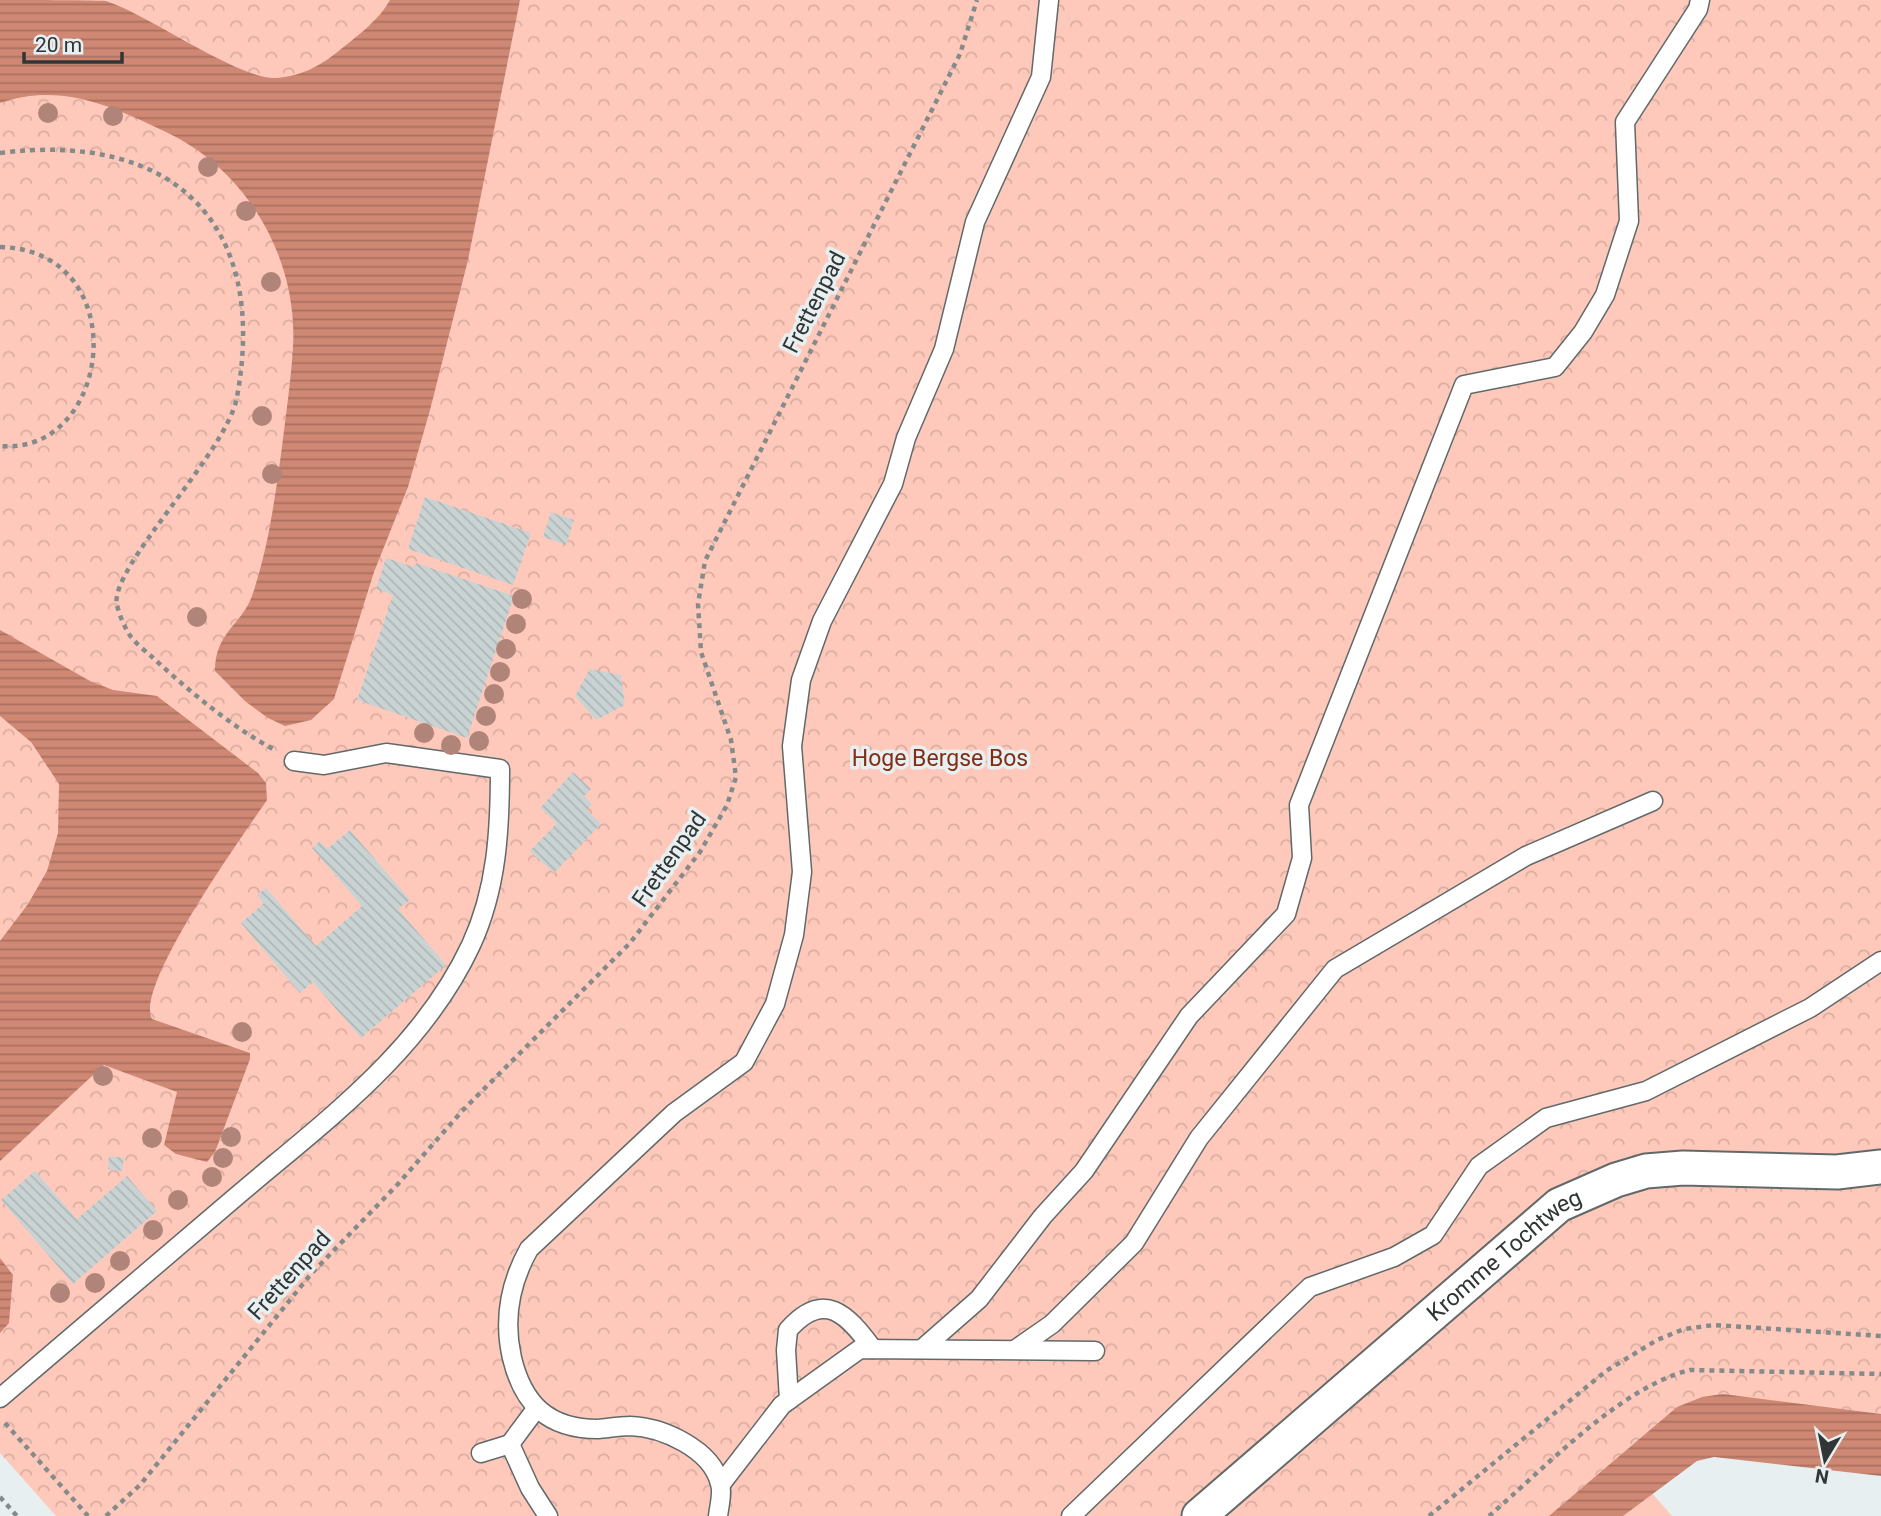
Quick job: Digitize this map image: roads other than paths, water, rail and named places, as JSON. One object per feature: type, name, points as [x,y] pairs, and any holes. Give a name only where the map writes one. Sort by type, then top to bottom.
[{"type":"street","name":"Kromme Tochtweg","points":[[1199,1516],[1559,1205],[1616,1180],[1646,1171],[1682,1168],[1837,1172],[1881,1167]]},
{"type":"lane","points":[[721,1484],[704,1458],[669,1434],[631,1426],[596,1429],[568,1425],[536,1409],[516,1377],[509,1345],[508,1320],[516,1272],[529,1249],[674,1113],[744,1062],[775,1004],[794,935],[802,872],[792,746],[801,680],[821,621],[893,484],[906,438],[944,349],[975,222],[1041,77],[1049,0]]},
{"type":"lane","points":[[922,1349],[979,1298],[1044,1216],[1084,1171],[1189,1016],[1286,914],[1302,858],[1299,804],[1464,385],[1555,367],[1588,323],[1605,295],[1629,221],[1625,122],[1698,9],[1700,0]]},
{"type":"lane","points":[[0,1398],[381,1074],[444,995],[471,944],[490,890],[500,836],[500,769],[386,753],[324,765],[294,761]]},
{"type":"lane","points":[[1016,1349],[1052,1324],[1134,1243],[1199,1138],[1335,969],[1526,856],[1653,801]]},
{"type":"lane","points":[[1071,1516],[1310,1287],[1394,1257],[1433,1236],[1479,1166],[1546,1118],[1646,1091],[1810,1008],[1881,961]]},
{"type":"lane","points":[[789,1400],[788,1330],[810,1310],[825,1307],[841,1314],[857,1328],[873,1349]]},
{"type":"lane","points":[[718,1516],[721,1484],[789,1400],[860,1349],[1095,1351]]},
{"type":"lane","points":[[481,1453],[510,1444],[536,1409]]},
{"type":"lane","points":[[510,1444],[530,1489],[548,1516]]},
{"type":"park label","name":"Hoge Bergse Bos","points":[[940,758]]}]
